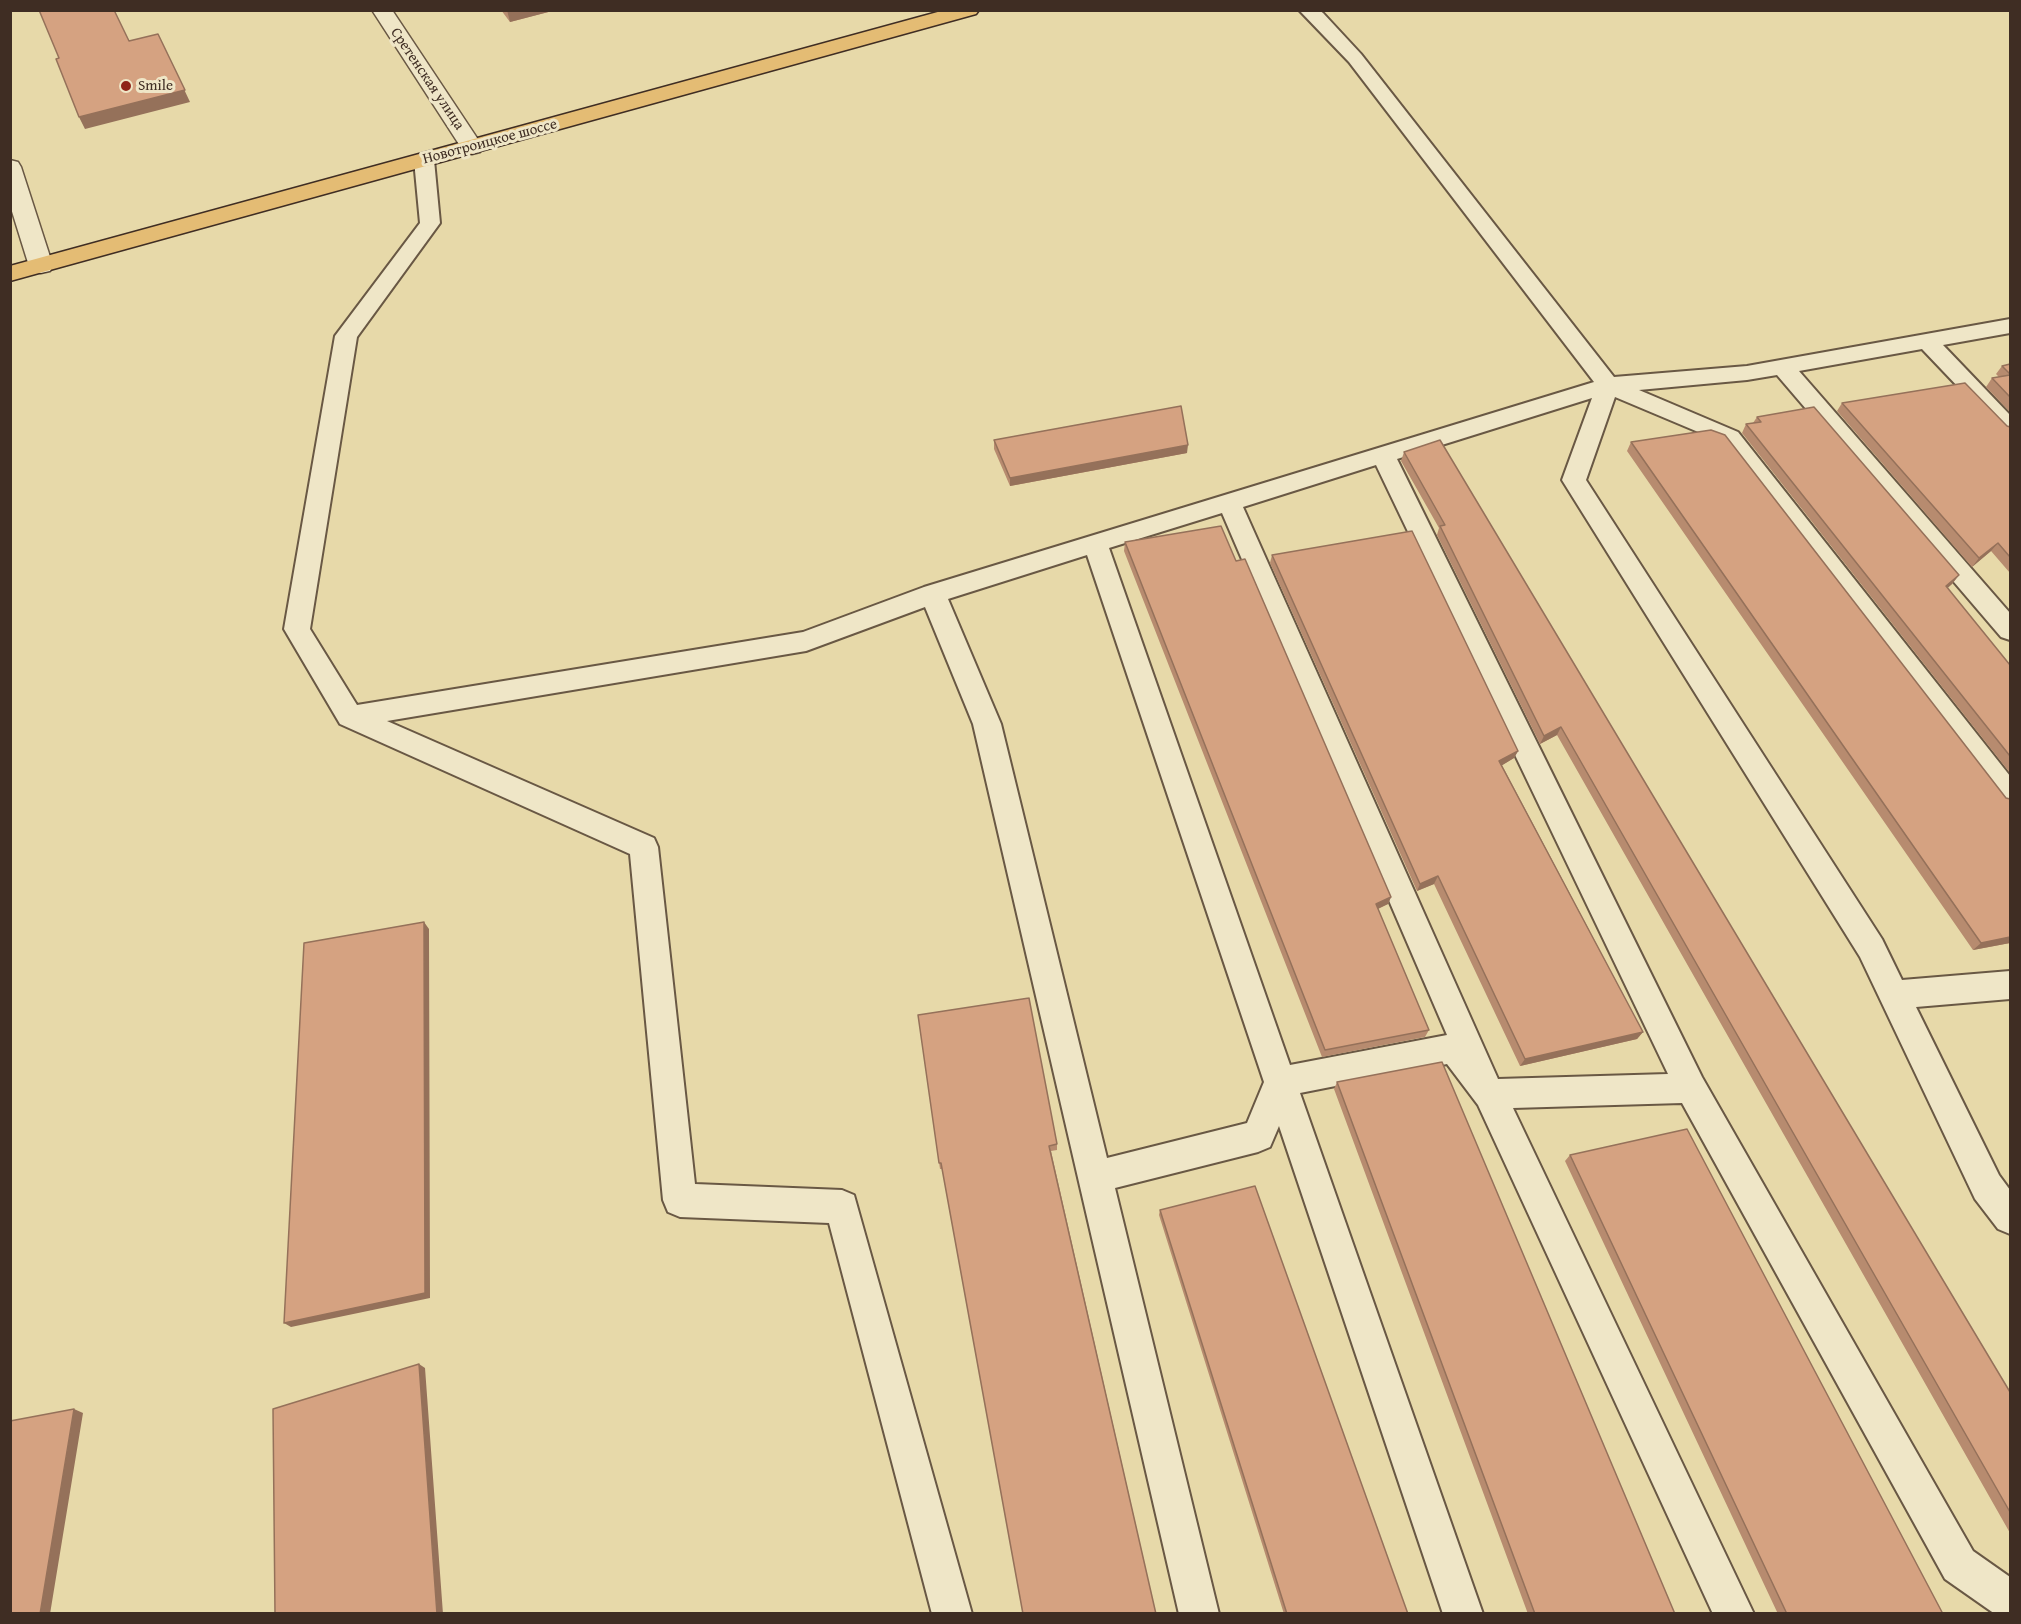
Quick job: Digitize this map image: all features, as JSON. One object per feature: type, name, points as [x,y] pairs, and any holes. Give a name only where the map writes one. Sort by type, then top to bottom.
[{"type":"main road","name":"Новотроицкое шоссе","points":[[10,274],[969,10]]},
{"type":"street","name":"Сретенская улица","points":[[382,10],[472,147]]},
{"type":"street","points":[[10,167],[41,266]]},
{"type":"lane","points":[[1307,10],[1317,17],[1355,58],[1608,385],[1730,437],[2010,796]]},
{"type":"lane","points":[[424,160],[430,223],[346,336],[297,629],[350,717],[644,847],[680,1200],[842,1207],[952,1614]]},
{"type":"lane","points":[[350,717],[806,642],[933,594],[1608,385],[1747,373],[2010,326]]},
{"type":"lane","points":[[1927,341],[2010,428]]},
{"type":"lane","points":[[1783,367],[2010,630]]},
{"type":"lane","points":[[1608,385],[1574,480],[1870,948],[1988,1187],[2010,1217]]},
{"type":"lane","points":[[1383,454],[1691,1088],[1959,1565],[2010,1600]]},
{"type":"lane","points":[[1229,502],[1489,1094],[1734,1614]]},
{"type":"lane","points":[[1095,543],[1463,1614]]},
{"type":"lane","points":[[933,594],[987,724],[1199,1614]]},
{"type":"lane","points":[[1894,995],[2010,985]]},
{"type":"lane","points":[[1280,1082],[1454,1048],[1489,1094]]},
{"type":"lane","points":[[1095,1177],[1258,1136],[1280,1082]]},
{"type":"lane","points":[[1489,1094],[1691,1088]]},
{"type":"building","points":[[39,10],[114,10],[129,41],[158,34],[185,90],[79,117],[56,59],[59,58]]},
{"type":"building","points":[[2010,364],[2010,374],[2002,366]]},
{"type":"building","points":[[2010,375],[2010,397],[1992,378]]},
{"type":"building","points":[[1965,383],[2010,427],[2010,557],[1998,543],[1979,558],[1842,403]]},
{"type":"building","points":[[1181,406],[1188,445],[1010,478],[994,440]]},
{"type":"building","points":[[1814,407],[1959,575],[1946,586],[2010,665],[2010,756],[1746,424],[1761,422],[1757,417]]},
{"type":"building","points":[[1711,430],[1725,435],[2006,798],[2010,799],[2010,937],[1981,943],[1631,442]]},
{"type":"building","points":[[1440,440],[2010,1392],[2010,1512],[1561,727],[1544,736],[1440,526],[1445,525],[1404,452]]},
{"type":"building","points":[[1221,526],[1236,561],[1245,559],[1391,897],[1376,904],[1429,1030],[1325,1050],[1125,542]]},
{"type":"building","points":[[1412,531],[1518,751],[1499,761],[1643,1032],[1525,1059],[1438,876],[1420,884],[1272,555]]},
{"type":"building","points":[[424,922],[425,1293],[284,1323],[304,943]]},
{"type":"building","points":[[1029,998],[1057,1144],[1049,1146],[1156,1614],[1023,1614],[941,1163],[939,1163],[918,1015]]},
{"type":"building","points":[[1442,1062],[1675,1614],[1535,1614],[1337,1082]]},
{"type":"building","points":[[1687,1129],[1943,1614],[1787,1614],[1570,1155]]},
{"type":"building","points":[[1255,1186],[1408,1614],[1287,1614],[1160,1210]]},
{"type":"building","points":[[419,1364],[437,1614],[275,1614],[273,1409]]},
{"type":"building","points":[[74,1409],[40,1614],[10,1614],[10,1421]]},
{"type":"place","name":"Smile","points":[[126,86]]}]
